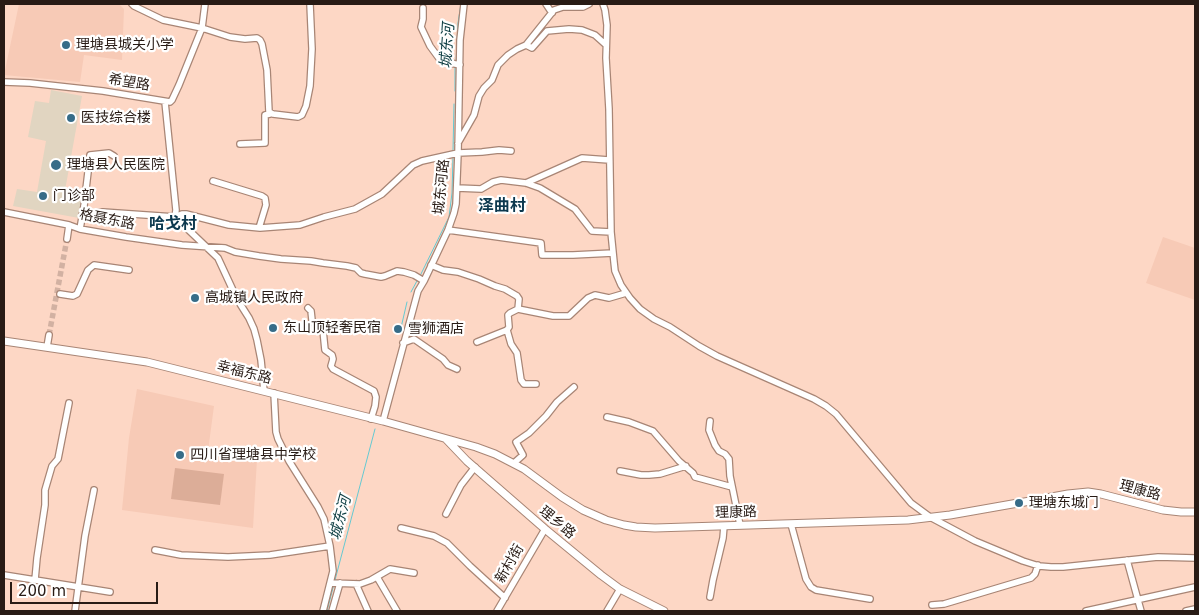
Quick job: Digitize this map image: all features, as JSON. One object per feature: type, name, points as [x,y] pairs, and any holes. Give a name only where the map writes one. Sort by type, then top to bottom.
[{"type":"main road","name":"幸福东路","points":[[4,340],[141,361],[274,393],[476,447]]},
{"type":"main road","name":"理乡路","points":[[446,439],[467,461],[606,579],[620,589],[664,611]]},
{"type":"main road","name":"理康路","points":[[476,447],[495,454],[530,472],[572,504],[593,515],[616,524],[643,528],[908,520],[950,515],[1088,492],[1163,510],[1195,512]]},
{"type":"main road","points":[[467,461],[468,455],[476,447]]},
{"type":"street","points":[[132,4],[163,20],[202,28],[230,37],[257,38],[261,41],[267,70],[270,113]]},
{"type":"street","points":[[164,102],[172,100],[202,28],[205,4]]},
{"type":"street","points":[[240,144],[265,143],[266,115],[270,113],[298,117],[302,115],[310,86],[310,4]]},
{"type":"street","name":"城东河路","points":[[383,421],[421,279],[431,265],[454,213],[456,188],[454,154],[458,142],[456,64],[464,4]]},
{"type":"street","points":[[546,4],[552,13]]},
{"type":"street","points":[[458,142],[474,115],[479,96],[492,80],[498,65],[508,55],[526,45],[554,10],[563,7],[583,8],[589,4]]},
{"type":"street","points":[[603,4],[607,25],[605,44],[613,253],[615,271],[626,293],[634,303],[644,312],[699,346],[826,406],[836,414],[911,503],[930,517],[981,543],[1023,561],[1057,567],[1163,557],[1195,558]]},
{"type":"street","points":[[423,8],[421,27],[430,46],[441,62],[456,64]]},
{"type":"street","points":[[526,45],[532,48],[547,31],[569,29],[595,34],[605,44]]},
{"type":"street","name":"希望路","points":[[4,82],[95,90],[164,102],[176,210],[175,217]]},
{"type":"street","points":[[82,215],[103,212],[175,217],[186,214],[230,225],[259,228],[300,224],[355,209],[382,194],[413,165],[422,161],[454,154],[499,150],[511,151]]},
{"type":"street","points":[[80,229],[90,155],[109,153],[114,156]]},
{"type":"street","points":[[526,183],[582,158],[609,160]]},
{"type":"street","points":[[456,188],[481,189],[501,180],[526,183],[540,188],[575,209],[592,231],[611,232]]},
{"type":"street","points":[[213,181],[265,198],[266,205],[259,228]]},
{"type":"street","name":"格聂东路","points":[[4,212],[69,225],[80,229],[149,240],[225,248],[235,252],[259,256],[311,260],[347,266],[365,274],[380,277],[400,271],[408,272],[421,279]]},
{"type":"street","points":[[175,217],[218,258],[237,300],[247,314],[254,328],[261,360],[264,391]]},
{"type":"street","points":[[67,239],[69,225]]},
{"type":"street","points":[[448,230],[541,244],[542,255],[613,253]]},
{"type":"street","points":[[60,294],[73,296],[77,294],[88,270],[94,265],[129,270]]},
{"type":"street","points":[[431,265],[443,270],[458,272],[480,279],[505,289],[519,299],[518,309]]},
{"type":"street","points":[[536,384],[524,384],[521,380],[516,353],[507,330],[509,327],[508,315],[518,309],[553,316],[569,316],[588,298],[595,296],[609,298],[626,293]]},
{"type":"street","points":[[308,308],[312,311],[314,324],[324,330],[325,350],[332,355],[333,359],[331,366],[374,391],[376,397],[371,419]]},
{"type":"street","points":[[477,342],[507,330]]},
{"type":"street","points":[[47,347],[49,334]]},
{"type":"street","points":[[403,343],[414,338],[443,359],[448,365],[457,369]]},
{"type":"street","points":[[514,463],[523,455],[516,442],[529,433],[557,402],[574,388]]},
{"type":"street","points":[[274,393],[276,436],[289,461],[315,500],[321,513],[330,546],[335,583],[332,611]]},
{"type":"street","points":[[36,580],[45,490],[52,466],[58,459],[69,403]]},
{"type":"street","points":[[607,417],[654,431],[694,476],[732,487]]},
{"type":"street","points":[[710,421],[709,430],[715,445],[729,459],[730,476],[740,525]]},
{"type":"street","points":[[620,471],[649,475],[660,474],[686,466]]},
{"type":"street","points":[[446,514],[460,485],[475,467]]},
{"type":"street","points":[[75,611],[85,536],[94,490]]},
{"type":"street","points":[[791,524],[806,579],[811,587],[816,590],[870,599]]},
{"type":"street","points":[[710,597],[724,526]]},
{"type":"street","points":[[401,528],[434,536],[447,543],[505,598]]},
{"type":"street","name":"新村街","points":[[497,611],[545,529]]},
{"type":"street","points":[[155,550],[181,555],[228,558],[270,555],[330,546]]},
{"type":"street","points":[[1128,560],[1141,611]]},
{"type":"street","points":[[932,605],[944,604],[1031,578],[1035,574],[1038,565]]},
{"type":"street","points":[[335,583],[356,584],[364,582],[390,569],[414,573]]},
{"type":"street","points":[[4,575],[110,592]]},
{"type":"street","points":[[377,577],[396,611]]},
{"type":"street","points":[[323,611],[335,583]]},
{"type":"street","points":[[356,584],[368,611]]},
{"type":"street","points":[[1086,611],[1195,587]]},
{"type":"street","points":[[607,611],[620,589]]},
{"type":"street","points":[[1186,611],[1195,609]]},
{"type":"shaded area","name":"理塘县城关小学","points":[[19,4],[119,4],[124,9],[122,60],[84,55],[80,82],[4,75]]},
{"type":"shaded area","name":"理塘县人民医院","points":[[51,90],[82,96],[64,196],[82,200],[79,218],[13,206],[17,189],[37,192],[46,141],[28,137],[35,101],[49,103]]},
{"type":"shaded area","points":[[1163,237],[1195,248],[1195,300],[1146,283]]},
{"type":"shaded area","name":"四川省理塘县中学校","points":[[137,389],[214,406],[208,451],[257,459],[253,528],[122,510],[129,438]]},
{"type":"shaded area","points":[[175,468],[224,474],[220,505],[171,499]]},
{"type":"waterway","name":"城东河","points":[[456,63],[461,4]]},
{"type":"waterway","name":"城东河","points":[[455,67],[455,91]]},
{"type":"waterway","name":"城东河","points":[[453,151],[454,104]]},
{"type":"waterway","name":"城东河","points":[[420,276],[449,217],[453,157]]},
{"type":"waterway","name":"城东河","points":[[411,292],[418,279]]},
{"type":"waterway","name":"城东河","points":[[400,332],[407,302]]},
{"type":"waterway","name":"城东河","points":[[335,580],[375,429]]},
{"type":"waterway","name":"城东河","points":[[327,611],[334,584]]},
{"type":"tunnel","points":[[49,335],[67,239]]},
{"type":"place","name":"理塘县城关小学","points":[[66,45]]},
{"type":"place","name":"医技综合楼","points":[[71,118]]},
{"type":"place","name":"理塘县人民医院","points":[[56,165]]},
{"type":"place","name":"门诊部","points":[[43,196]]},
{"type":"place","name":"高城镇人民政府","points":[[195,298]]},
{"type":"place","name":"东山顶轻奢民宿","points":[[273,328]]},
{"type":"place","name":"雪狮酒店","points":[[398,329]]},
{"type":"place","name":"四川省理塘县中学校","points":[[180,455]]},
{"type":"place","name":"理塘东城门","points":[[1019,503]]},
{"type":"district","name":"泽曲村","points":[[502,207]]},
{"type":"district","name":"哈戈村","points":[[173,225]]}]
